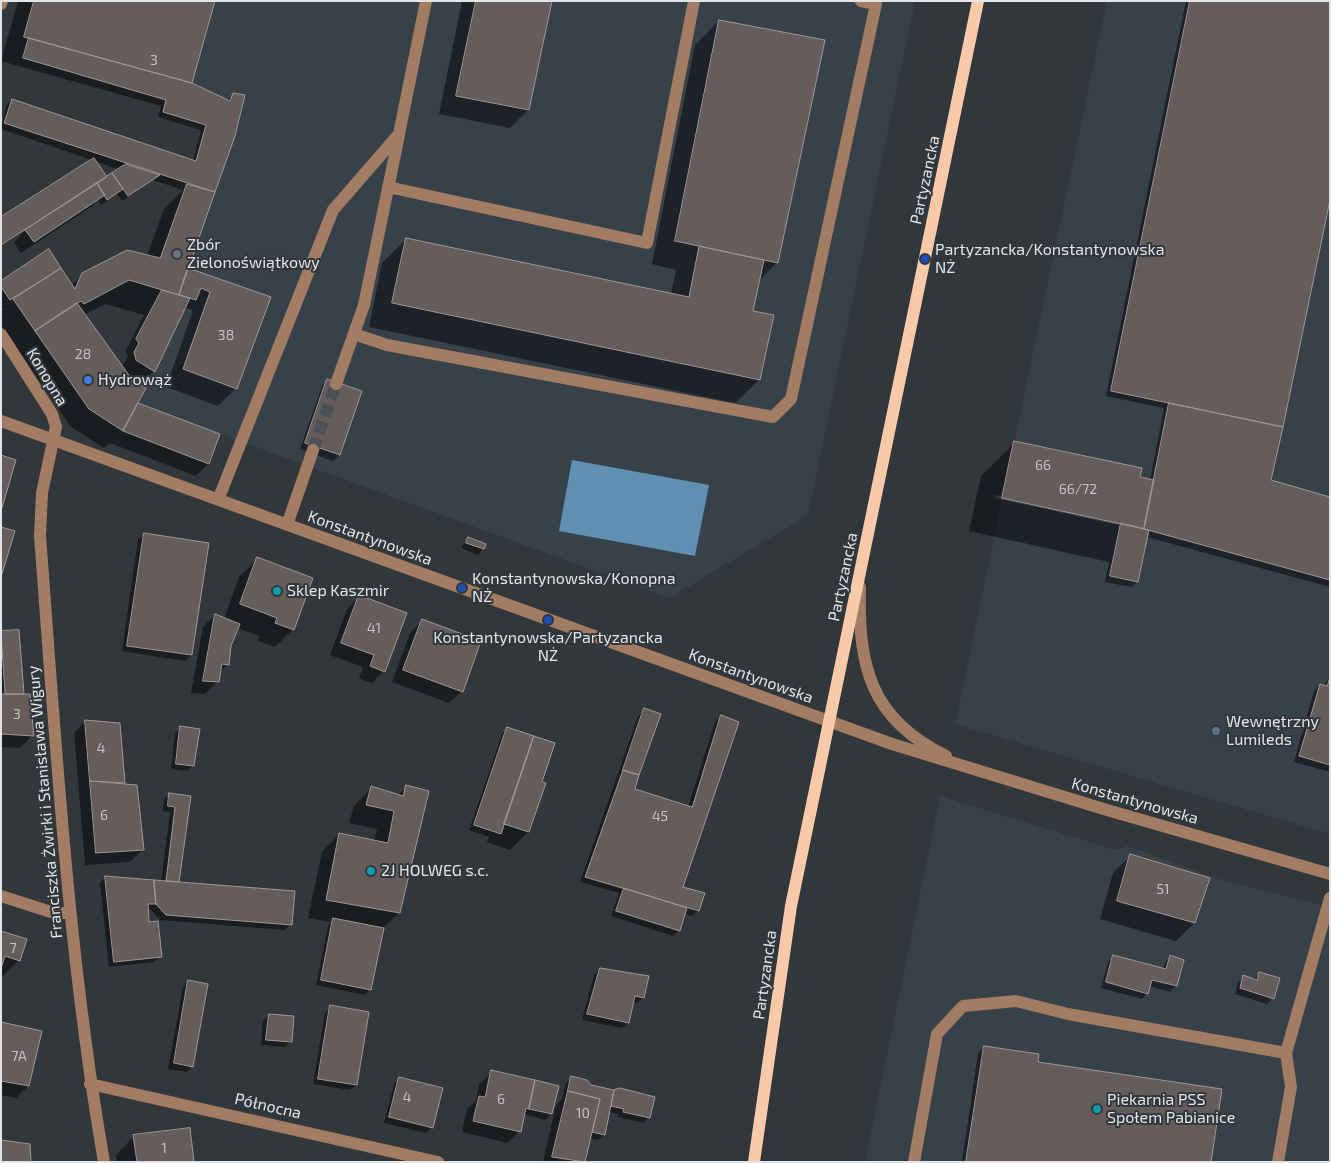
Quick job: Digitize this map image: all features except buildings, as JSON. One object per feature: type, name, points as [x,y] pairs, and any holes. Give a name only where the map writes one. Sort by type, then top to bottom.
[{"type":"main road","name":"Partyzancka","points":[[754,1162],[791,906],[978,1]]},
{"type":"street","points":[[336,384],[364,305],[426,1]]},
{"type":"street","points":[[388,186],[647,243],[694,1]]},
{"type":"street","points":[[354,334],[387,345],[772,417],[791,399],[874,14],[876,4],[861,1]]},
{"type":"street","points":[[218,500],[334,210],[399,134]]},
{"type":"street","name":"Konopna","points":[[1,334],[52,414],[56,427],[54,440]]},
{"type":"street","name":"Konstantynowska","points":[[1,421],[829,722],[978,772],[1330,874]]},
{"type":"street","name":"Franciszka Żwirki i Stanisława Wigury","points":[[54,440],[42,492],[40,536],[70,913],[90,1084],[104,1162]]},
{"type":"street","points":[[287,526],[313,450]]},
{"type":"street","points":[[861,569],[860,599],[865,659],[873,689],[879,701],[900,726],[942,754],[978,772]]},
{"type":"street","points":[[1,896],[54,914],[70,913]]},
{"type":"street","points":[[1278,1162],[1291,1087],[1286,1053],[1330,898]]},
{"type":"street","points":[[914,1162],[937,1034],[963,1006],[1016,1001],[1068,1014],[1286,1053]]},
{"type":"street","name":"Północna","points":[[90,1084],[438,1162]]},
{"type":"shaded area","points":[[34,1],[915,1],[808,515],[669,598],[220,434],[209,464],[123,431],[190,299],[179,295],[242,108]]},
{"type":"shaded area","points":[[1107,1],[1330,1],[1330,834],[955,724]]},
{"type":"shaded area","points":[[940,796],[1116,850],[1127,846],[1219,879],[1330,907],[1330,1162],[865,1162]]},
{"type":"water","points":[[572,460],[709,485],[695,556],[559,531]]},
{"type":"tunnel","points":[[313,450],[336,384]]},
{"type":"place","name":"Zbór Zielonoświątkowy","points":[[177,254]]},
{"type":"place","name":"Partyzancka/Konstantynowska NŻ","points":[[925,259]]},
{"type":"place","name":"Hydrowąż","points":[[88,380]]},
{"type":"place","name":"Konstantynowska/Konopna NŻ","points":[[462,588]]},
{"type":"place","name":"Sklep Kaszmir","points":[[277,591]]},
{"type":"place","name":"Konstantynowska/Partyzancka NŻ","points":[[548,620]]},
{"type":"place","name":"Wewnętrzny Lumileds","points":[[1216,731]]},
{"type":"place","name":"2J HOLWEG s.c.","points":[[371,871]]},
{"type":"place","name":"Piekarnia PSS Społem Pabianice","points":[[1097,1109]]}]
